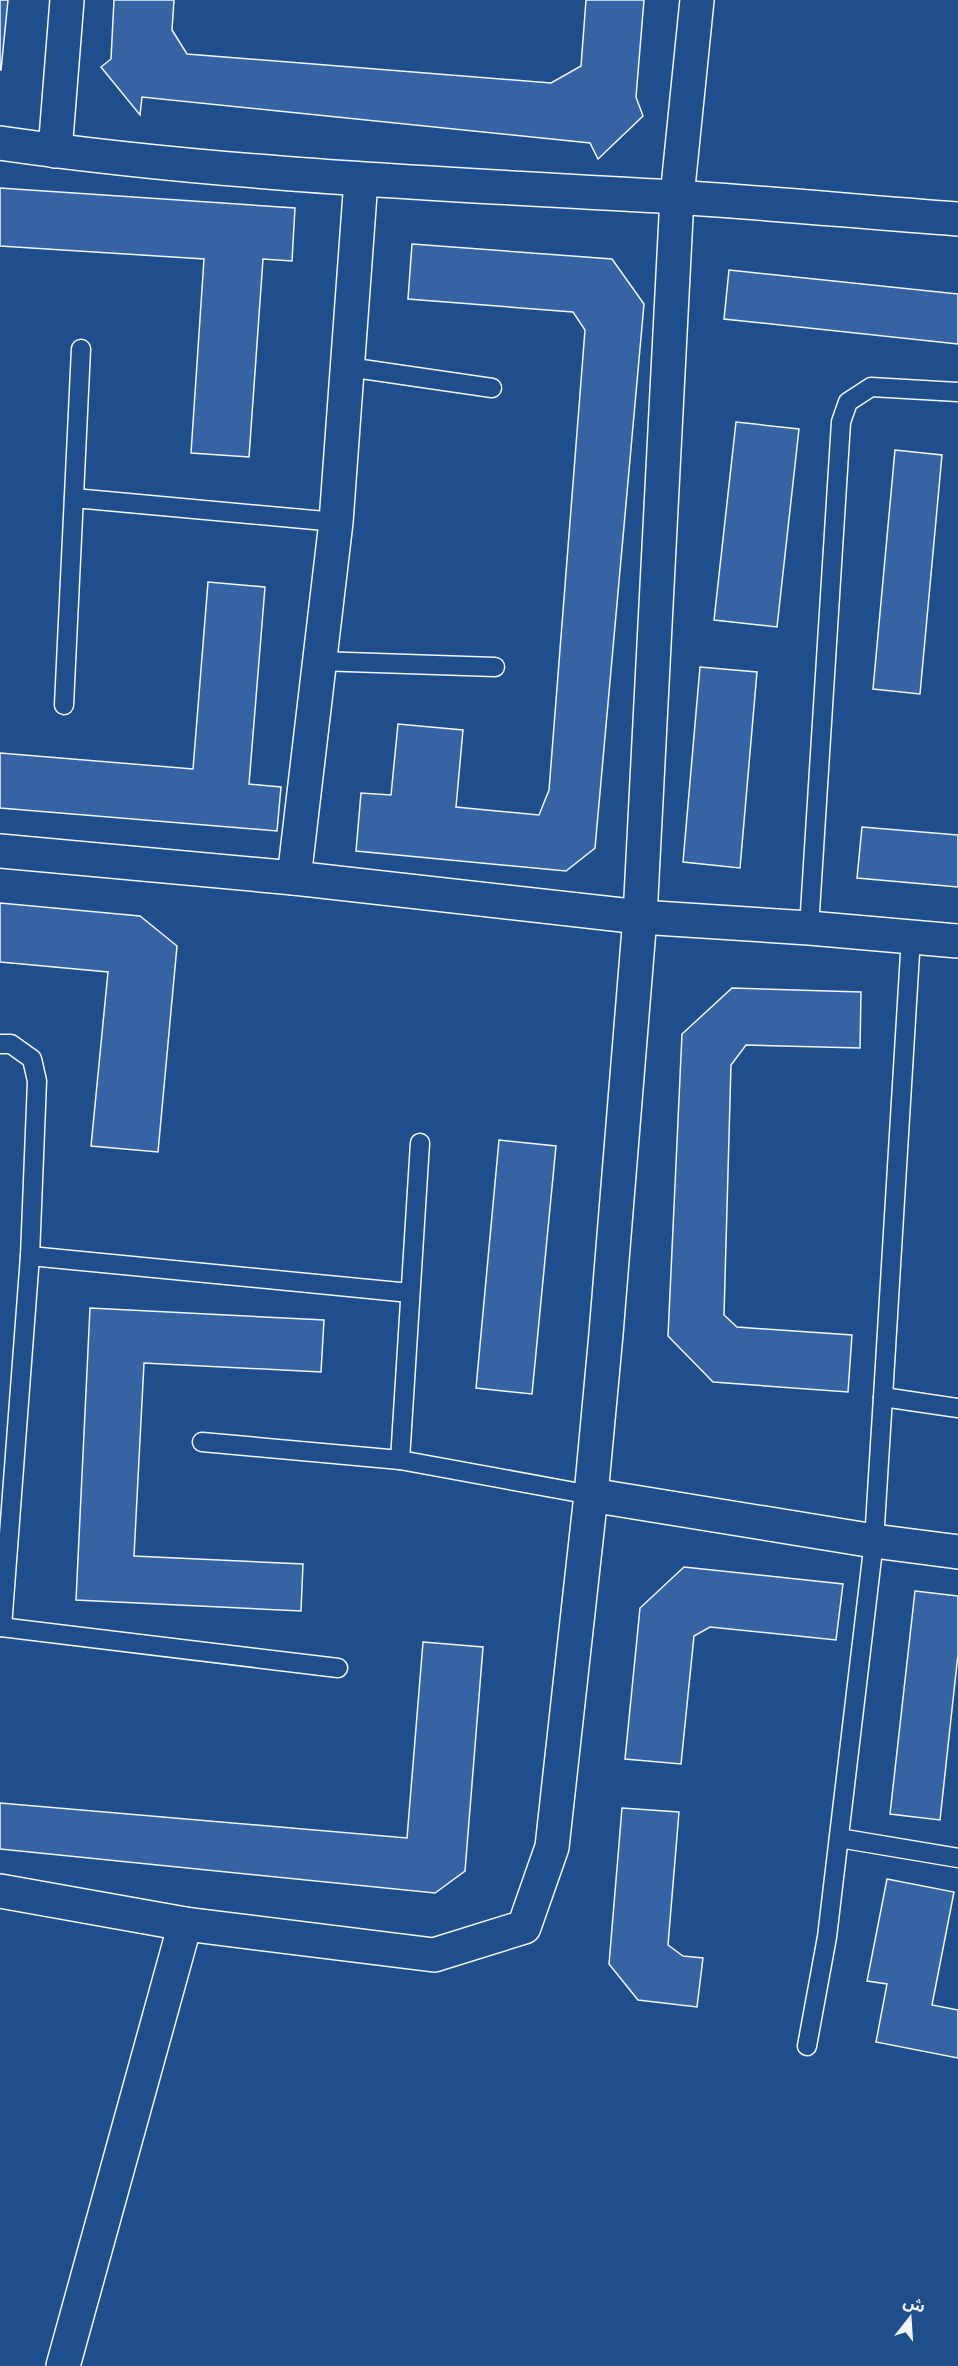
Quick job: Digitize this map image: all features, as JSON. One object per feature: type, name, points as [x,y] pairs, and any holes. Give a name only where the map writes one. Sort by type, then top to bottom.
[{"type":"street","points":[[55,151],[67,0]]},
{"type":"street","points":[[0,1891],[185,1924],[434,1955],[524,1927],[552,1847],[591,1495],[640,917],[677,197],[697,0]]},
{"type":"street","points":[[0,144],[361,180],[677,197],[958,219]]},
{"type":"street","points":[[294,878],[336,522],[361,180]]},
{"type":"street","points":[[0,851],[294,878],[640,917],[810,928],[958,941]]},
{"type":"street","points":[[591,1495],[874,1541],[958,1552]]},
{"type":"street","points":[[63,2366],[185,1924]]},
{"type":"lane","points":[[64,705],[81,349]]},
{"type":"lane","points":[[348,367],[492,388]]},
{"type":"lane","points":[[810,928],[841,422],[848,402],[871,387],[958,392]]},
{"type":"lane","points":[[74,498],[336,522]]},
{"type":"lane","points":[[318,661],[495,667]]},
{"type":"lane","points":[[807,2046],[827,1937],[874,1541],[911,937]]},
{"type":"lane","points":[[0,1044],[11,1044],[32,1059],[37,1081],[30,1256],[1,1627],[338,1668]]},
{"type":"lane","points":[[400,1460],[420,1143]]},
{"type":"lane","points":[[30,1256],[410,1293]]},
{"type":"lane","points":[[883,1397],[958,1408]]},
{"type":"lane","points":[[202,1442],[400,1460],[591,1495]]},
{"type":"lane","points":[[839,1838],[958,1858]]},
{"type":"building","points":[[0,0],[8,0],[1,70],[0,70]]},
{"type":"building","points":[[114,0],[174,0],[172,30],[187,54],[551,83],[581,66],[586,0],[644,0],[636,97],[643,116],[598,159],[590,143],[142,97],[140,115],[101,67],[111,59]]},
{"type":"building","points":[[0,188],[295,208],[292,261],[263,259],[249,457],[191,453],[204,259],[0,246]]},
{"type":"building","points":[[412,244],[612,259],[644,304],[595,848],[566,871],[356,851],[361,793],[391,795],[398,724],[463,730],[456,807],[539,815],[549,790],[585,330],[573,312],[408,299]]},
{"type":"building","points":[[729,270],[958,294],[958,344],[724,319]]},
{"type":"building","points":[[736,422],[799,429],[777,627],[714,620]]},
{"type":"building","points":[[895,450],[942,455],[920,694],[873,689]]},
{"type":"building","points":[[208,582],[265,587],[249,784],[281,787],[277,831],[0,808],[0,753],[193,769]]},
{"type":"building","points":[[700,667],[757,672],[740,868],[683,862]]},
{"type":"building","points":[[862,827],[958,835],[958,887],[857,878]]},
{"type":"building","points":[[0,903],[140,916],[177,946],[158,1152],[91,1146],[108,972],[0,962]]},
{"type":"building","points":[[732,988],[861,992],[860,1048],[746,1045],[731,1065],[724,1315],[737,1327],[852,1335],[848,1392],[713,1382],[668,1336],[682,1034]]},
{"type":"building","points":[[499,1140],[556,1146],[532,1394],[476,1388]]},
{"type":"building","points":[[90,1308],[324,1320],[321,1372],[144,1363],[134,1556],[303,1564],[301,1611],[76,1600]]},
{"type":"building","points":[[684,1567],[843,1584],[836,1640],[710,1627],[694,1636],[681,1764],[625,1759],[640,1608]]},
{"type":"building","points":[[915,1591],[958,1596],[958,1654],[940,1820],[890,1814]]},
{"type":"building","points":[[423,1642],[483,1647],[465,1871],[435,1893],[0,1849],[0,1803],[407,1838]]},
{"type":"building","points":[[622,1808],[679,1812],[668,1945],[683,1956],[703,1958],[697,2007],[638,2000],[609,1964]]},
{"type":"building","points":[[887,1879],[954,1892],[932,2005],[958,2010],[958,2058],[876,2042],[887,1984],[867,1981]]}]
